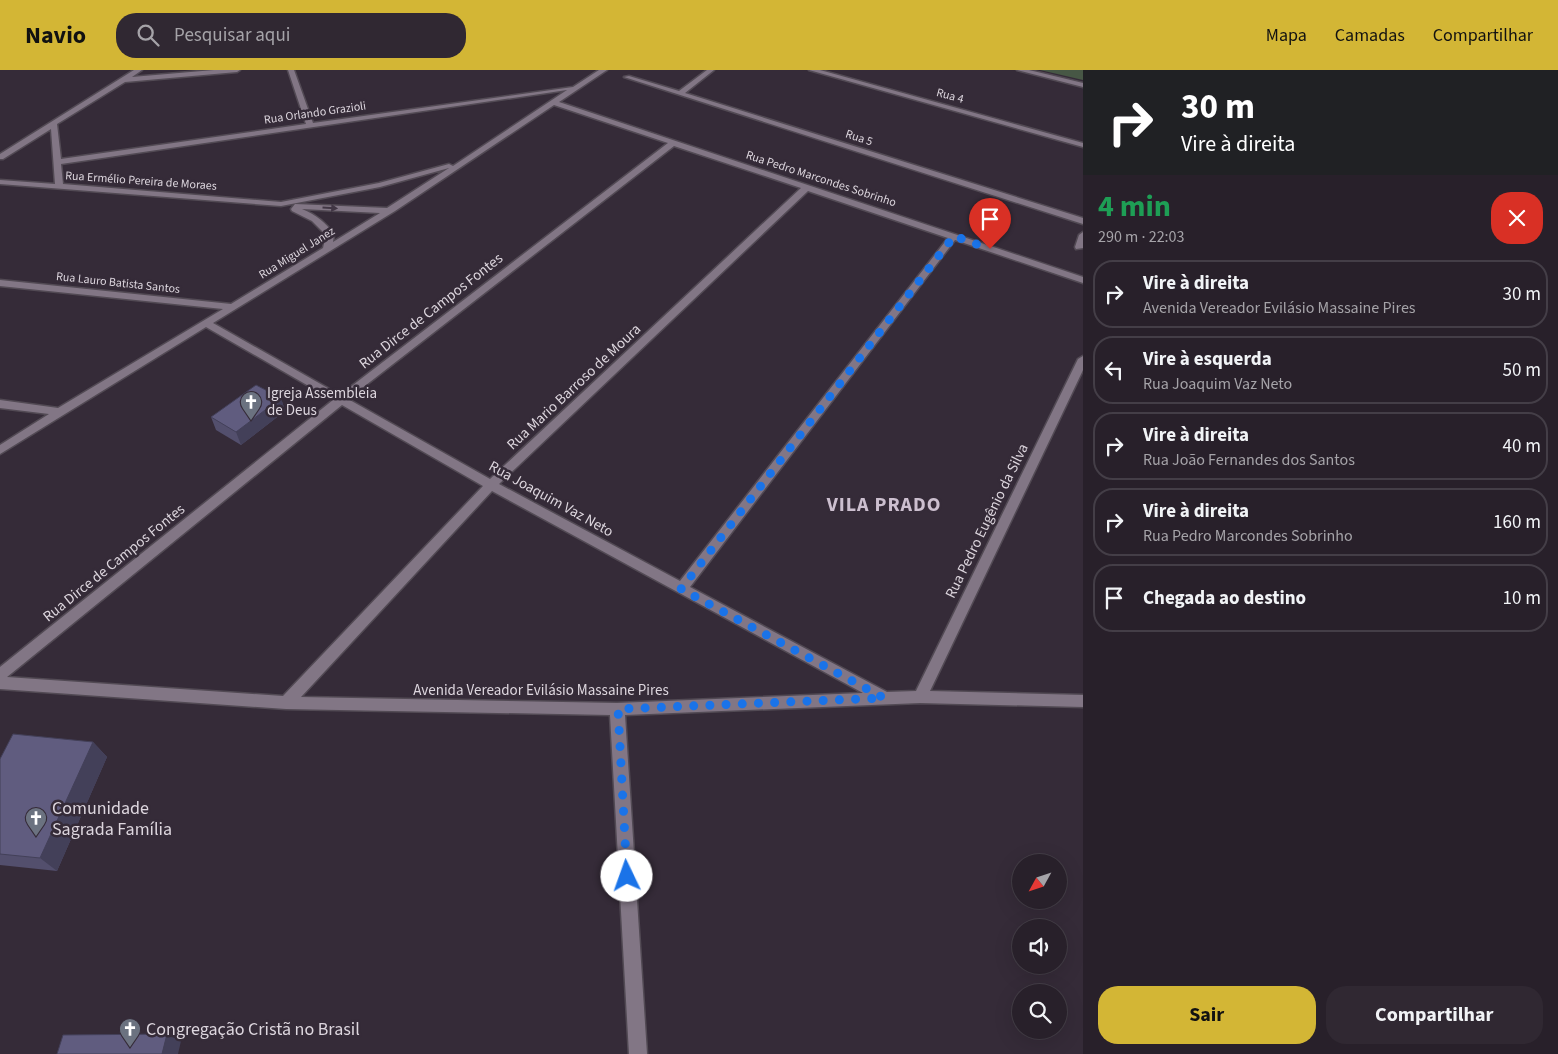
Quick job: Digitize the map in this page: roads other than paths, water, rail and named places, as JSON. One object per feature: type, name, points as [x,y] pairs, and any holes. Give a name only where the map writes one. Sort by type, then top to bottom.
[{"type":"street","points":[[0,157],[54,125],[139,70]]},
{"type":"street","points":[[123,80],[237,70]]},
{"type":"street","points":[[290,70],[310,124]]},
{"type":"street","name":"Rua Miguel Janez","points":[[0,450],[388,211],[552,102],[604,70]]},
{"type":"street","points":[[681,94],[711,70]]},
{"type":"street","name":"Rua 4","points":[[812,70],[1083,145]]},
{"type":"street","points":[[1020,70],[1083,85]]},
{"type":"street","name":"Rua 5","points":[[627,77],[1083,221]]},
{"type":"street","name":"Rua Orlando Grazioli","points":[[56,162],[578,87]]},
{"type":"street","name":"Rua Pedro Marcondes Sobrinho","points":[[552,102],[1083,280]]},
{"type":"street","points":[[54,125],[59,188]]},
{"type":"street","name":"Rua Dirce de Campos Fontes","points":[[0,675],[342,399],[673,143]]},
{"type":"street","name":"Rua Ermélio Pereira de Moraes","points":[[281,204],[380,185],[463,162]]},
{"type":"street","name":"Rua Ermélio Pereira de Moraes","points":[[0,182],[59,188],[388,211]]},
{"type":"street","name":"Rua Mario Barroso de Moura","points":[[286,703],[491,485],[807,188]]},
{"type":"street","name":"Rua Ermélio Pereira de Moraes","points":[[281,204],[306,213],[324,224],[330,234],[326,250]]},
{"type":"street","points":[[1079,247],[1083,235]]},
{"type":"street","points":[[681,589],[954,236]]},
{"type":"street","name":"Rua Lauro Batista Santos","points":[[0,283],[233,307]]},
{"type":"street","name":"Rua Joaquim Vaz Neto","points":[[207,324],[491,485],[884,698]]},
{"type":"street","name":"Rua Pedro Eugênio da Silva","points":[[920,697],[1083,358]]},
{"type":"street","points":[[0,404],[59,412]]},
{"type":"street","name":"Avenida Vereador Evilásio Massaine Pires","points":[[0,683],[286,703],[618,709],[920,697],[1083,701]]},
{"type":"street","points":[[618,709],[638,1054]]},
{"type":"place","name":"Igreja Assembleia de Deus","points":[[251,421]]},
{"type":"place","name":"Comunidade Sagrada Família","points":[[36,837]]},
{"type":"place","name":"Congregação Cristã no Brasil","points":[[130,1048]]},
{"type":"district","name":"VILA PRADO","points":[[884,505]]}]
